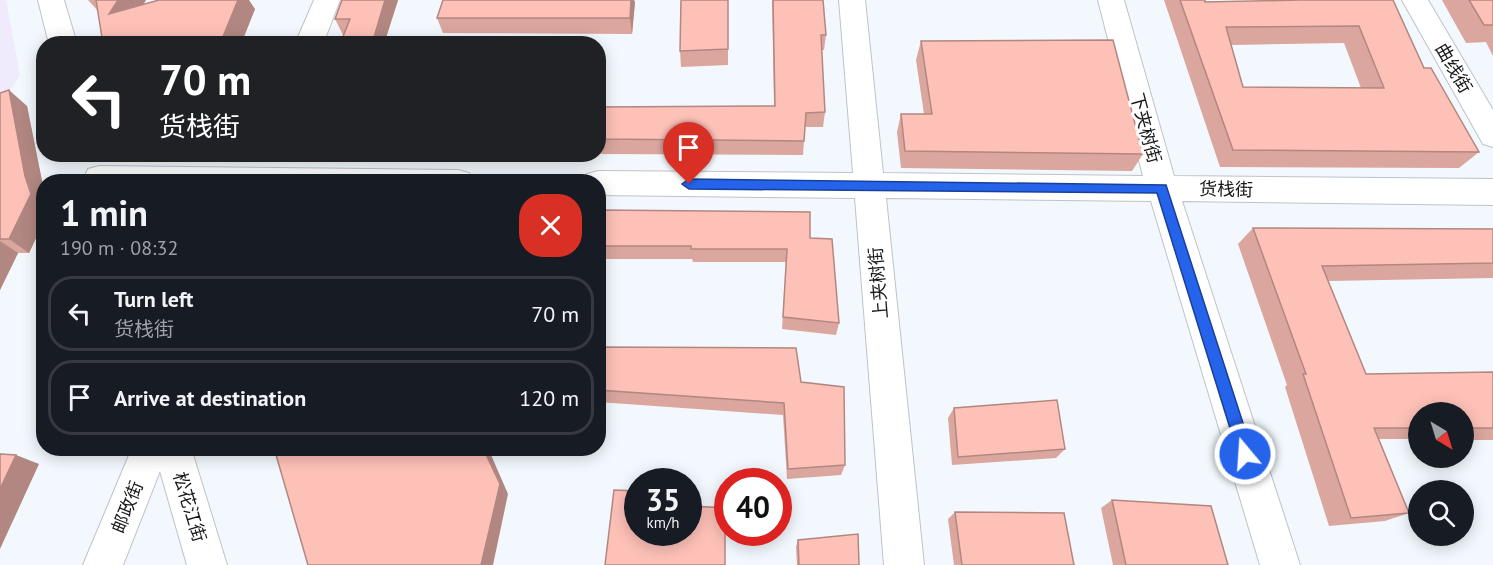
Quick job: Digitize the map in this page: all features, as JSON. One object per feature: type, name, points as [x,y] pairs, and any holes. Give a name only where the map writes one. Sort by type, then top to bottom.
[{"type":"street","points":[[51,0],[61,36]]},
{"type":"street","points":[[312,36],[327,0]]},
{"type":"street","name":"上夹树街","points":[[852,0],[904,565]]},
{"type":"street","name":"下夹树街","points":[[1111,0],[1162,188],[1280,565]]},
{"type":"street","name":"曲线街","points":[[1415,0],[1493,136]]},
{"type":"street","points":[[97,171],[296,174]]},
{"type":"street","name":"货栈街","points":[[606,183],[1493,192]]},
{"type":"street","name":"邮政街","points":[[103,565],[148,456]]},
{"type":"street","name":"松花江街","points":[[174,456],[207,565]]},
{"type":"shaded area","points":[[0,0],[6,0],[20,75],[0,106]]},
{"type":"building","points":[[96,0],[118,0],[109,14],[159,0],[238,0],[223,36],[102,36]]},
{"type":"building","points":[[342,0],[385,0],[374,36],[343,36],[350,19],[335,19]]},
{"type":"building","points":[[443,0],[631,0],[630,18],[437,18]]},
{"type":"building","points":[[681,0],[728,0],[728,49],[680,51]]},
{"type":"building","points":[[773,0],[823,0],[826,35],[821,35],[825,112],[806,113],[804,141],[606,139],[606,107],[775,106]]},
{"type":"building","points":[[1180,0],[1205,0],[1205,2],[1393,0],[1424,68],[1431,68],[1479,152],[1233,150]],"holes":[[[1359,26],[1384,88],[1243,87],[1226,27]]]},
{"type":"building","points":[[1469,0],[1493,0],[1493,25],[1484,25]]},
{"type":"building","points":[[1113,40],[1143,154],[905,151],[901,114],[932,114],[921,41]]},
{"type":"building","points":[[9,90],[25,176],[31,194],[9,239],[0,239],[0,93]]},
{"type":"building","points":[[606,210],[810,212],[810,238],[832,239],[839,323],[783,317],[787,249],[691,249],[691,246],[606,246]]},
{"type":"building","points":[[1253,228],[1493,229],[1493,263],[1322,266],[1366,374],[1493,372],[1493,428],[1474,428],[1474,402],[1408,402],[1408,428],[1374,428],[1408,513],[1351,518],[1303,374],[1306,374]]},
{"type":"building","points":[[606,347],[796,348],[801,382],[844,387],[845,465],[788,468],[784,403],[606,391]]},
{"type":"building","points":[[1057,400],[1065,449],[958,457],[954,408]]},
{"type":"building","points":[[0,454],[16,455],[0,489]]},
{"type":"building","points":[[276,456],[487,456],[500,484],[481,565],[308,565]]},
{"type":"building","points":[[614,490],[624,490],[624,546],[702,546],[702,507],[714,507],[714,546],[725,546],[725,565],[605,565]]},
{"type":"building","points":[[1112,500],[1211,506],[1228,565],[1126,565]]},
{"type":"building","points":[[955,512],[1064,513],[1074,565],[962,565]]},
{"type":"building","points":[[858,534],[859,565],[799,565],[798,540]]},
{"type":"route","points":[[689,184],[1162,188],[1245,454]]}]
